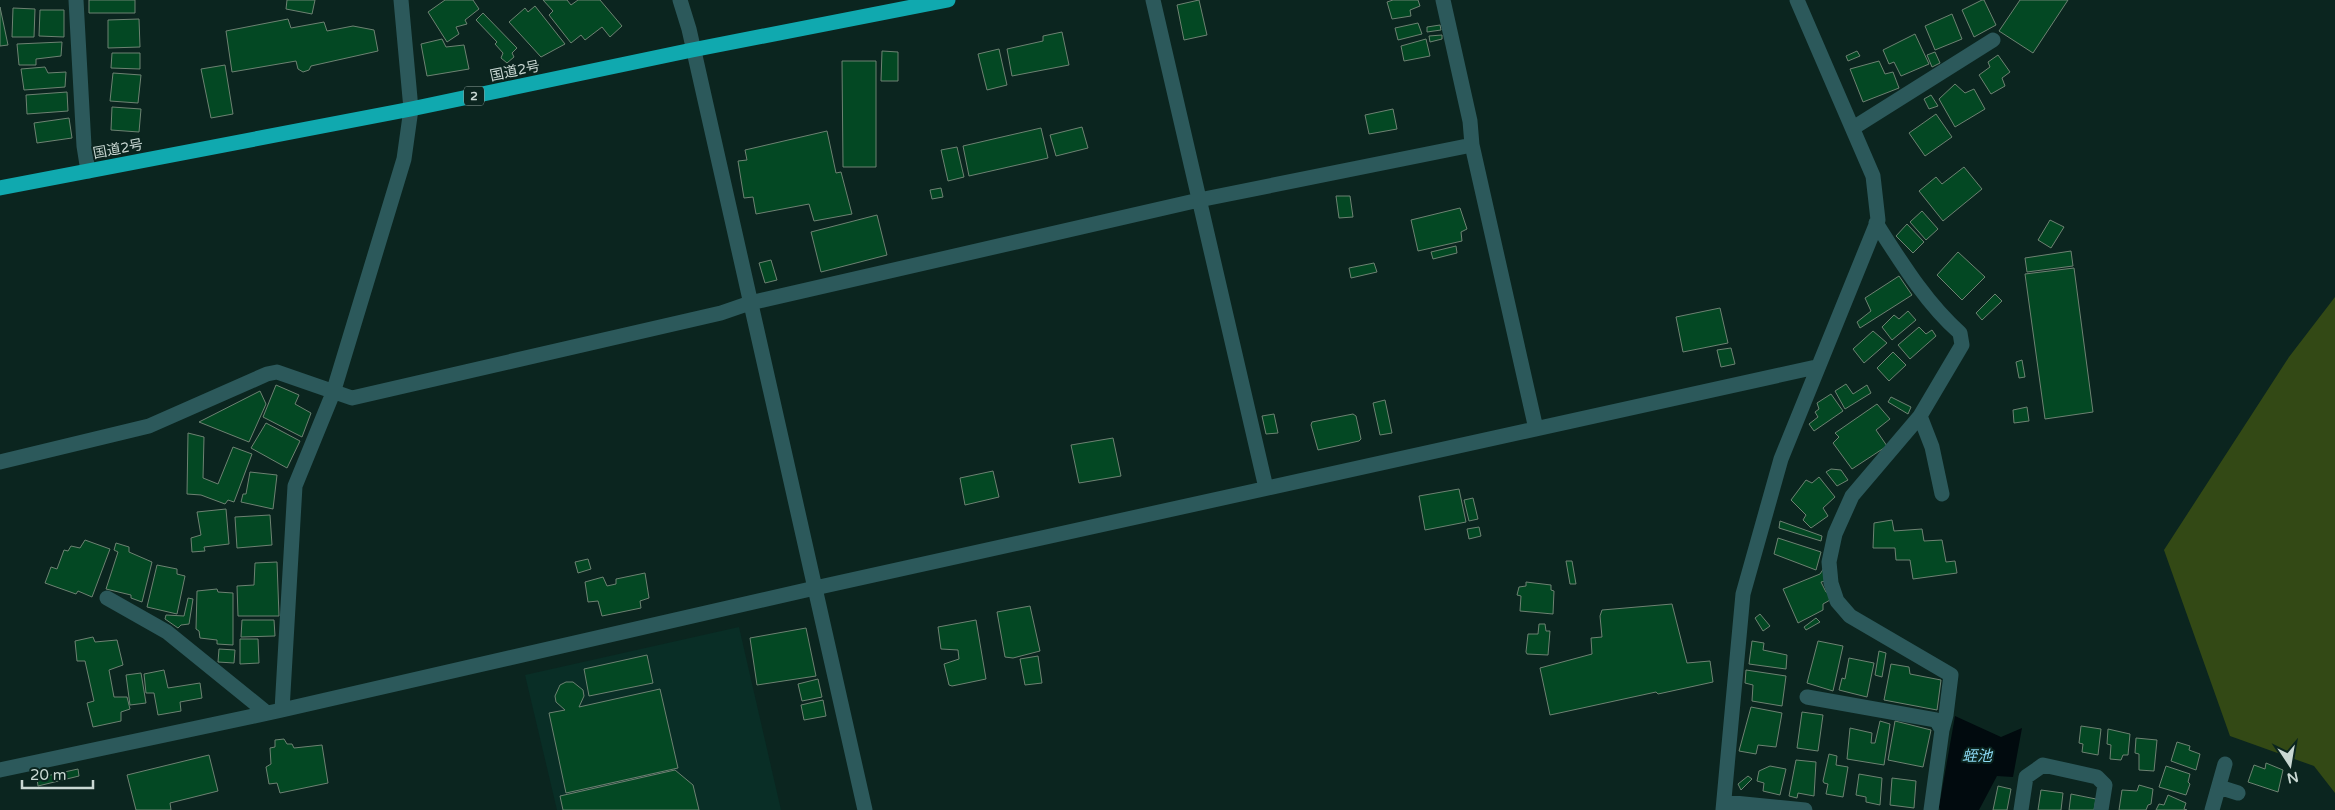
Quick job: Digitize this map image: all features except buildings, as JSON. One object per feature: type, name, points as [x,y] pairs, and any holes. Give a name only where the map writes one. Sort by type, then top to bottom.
[{"type":"highway","name":"国道2号","points":[[0,188],[411,110],[692,50],[948,0]]},
{"type":"street","points":[[76,0],[84,146],[88,171]]},
{"type":"street","points":[[282,710],[295,486],[333,393],[404,159],[411,110],[401,0]]},
{"type":"street","points":[[680,0],[816,588],[865,810]]},
{"type":"street","points":[[1153,0],[1266,488]]},
{"type":"street","points":[[1443,0],[1470,122],[1472,145],[1536,429]]},
{"type":"street","points":[[1797,0],[1873,176],[1876,223],[1780,459],[1743,594],[1724,806],[1805,810]]},
{"type":"street","points":[[1853,128],[1993,40]]},
{"type":"street","points":[[0,462],[149,426],[267,374],[277,372],[352,398],[711,315],[750,303],[1199,200],[1472,145]]},
{"type":"street","points":[[1876,223],[1910,275],[1948,323],[1960,334],[1962,345],[1920,416],[1852,496],[1835,534],[1829,562],[1831,583],[1837,601],[1850,616],[1951,675],[1931,810]]},
{"type":"street","points":[[0,770],[282,710],[816,588],[1816,367]]},
{"type":"street","points":[[1920,416],[1932,447],[1942,494]]},
{"type":"street","points":[[107,598],[166,632],[267,713]]},
{"type":"street","points":[[1807,697],[1936,720],[1942,730]]},
{"type":"street","points":[[2212,810],[2226,764]]},
{"type":"street","points":[[2020,810],[2026,777],[2043,765],[2097,777],[2104,785],[2102,810]]},
{"type":"street","points":[[2219,787],[2238,793]]},
{"type":"shaded area","points":[[739,627],[781,810],[557,810],[525,675]]},
{"type":"green space","points":[[2335,297],[2335,793],[2314,766],[2230,736],[2164,550],[2289,357]]},
{"type":"water","name":"蛭池","points":[[1955,716],[2001,737],[2022,728],[2013,777],[1997,776],[1979,810],[1940,810],[1939,807]]}]
